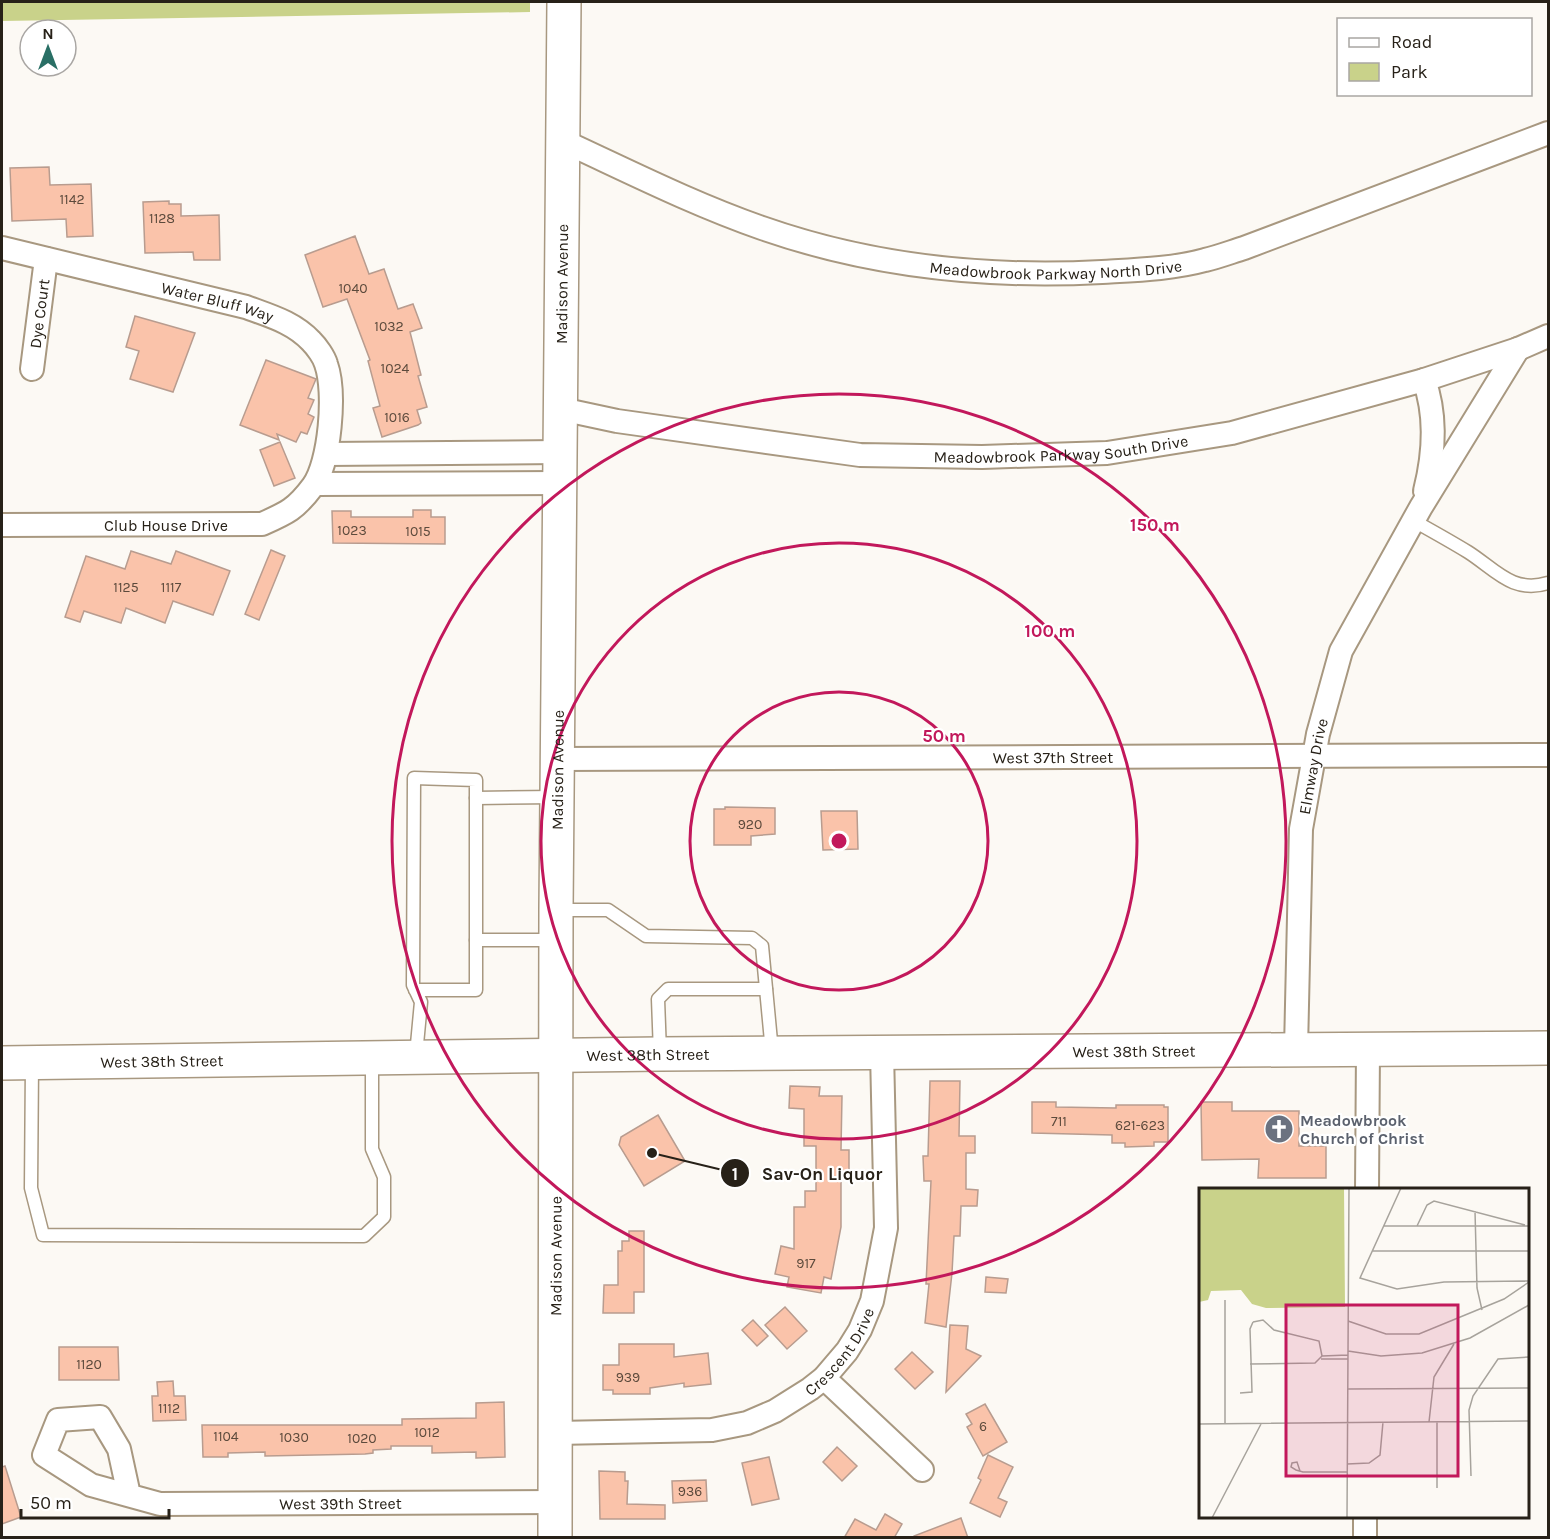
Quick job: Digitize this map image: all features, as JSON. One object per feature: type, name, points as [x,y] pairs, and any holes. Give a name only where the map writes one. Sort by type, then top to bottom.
[{"type":"main road","name":"Madison Avenue","points":[[555,1538],[556,925],[564,2]]},
{"type":"main road","points":[[1368,1049],[1548,1048]]},
{"type":"main road","name":"West 38th Street","points":[[17,1062],[416,1056],[1368,1049]]},
{"type":"street","name":"Meadowbrook Parkway North Drive","points":[[563,141],[691,201],[764,229],[850,252],[909,264],[986,272],[1075,274],[1146,270],[1204,260],[1244,248],[1548,133]]},
{"type":"street","name":"Water Bluff Way","points":[[2,248],[246,307],[296,327],[313,343],[326,363],[330,383],[326,454]]},
{"type":"street","name":"Dye Court","points":[[32,369],[46,259]]},
{"type":"street","name":"Meadowbrook Parkway South Drive","points":[[561,409],[617,421],[860,455],[982,457],[1107,453],[1232,433],[1424,380],[1518,349],[1548,336]]},
{"type":"street","name":"Elmway Drive","points":[[1296,1049],[1301,829],[1318,734],[1341,651],[1418,514],[1518,349]]},
{"type":"street","name":"Elmway Drive","points":[[1418,514],[1430,469],[1433,431],[1430,398],[1424,380]]},
{"type":"street","points":[[326,454],[560,468]]},
{"type":"street","name":"Club House Drive","points":[[2,525],[262,524],[293,510],[315,484],[326,454]]},
{"type":"street","points":[[315,484],[560,468]]},
{"type":"street","name":"West 37th Street","points":[[557,759],[1548,755]]},
{"type":"street","points":[[1367,1188],[1368,1049]]},
{"type":"street","name":"Crescent Drive","points":[[556,1433],[712,1430],[747,1423],[796,1400],[824,1378],[847,1351],[860,1330],[872,1301],[886,1228],[882,1052]]},
{"type":"street","points":[[824,1378],[922,1470]]},
{"type":"street","name":"West 39th Street","points":[[129,1496],[160,1504],[556,1502]]},
{"type":"street","points":[[1365,1518],[1365,1538]]},
{"type":"lane","points":[[1418,514],[1494,572],[1519,585],[1548,583]]},
{"type":"lane","points":[[415,990],[476,990],[476,780],[414,778],[413,985],[415,990],[421,1002],[416,1056]]},
{"type":"lane","points":[[476,798],[557,796]]},
{"type":"lane","points":[[476,940],[556,925],[608,910],[646,936],[752,938],[762,946],[773,1053]]},
{"type":"lane","points":[[660,1054],[658,999],[668,989],[766,989]]},
{"type":"lane","points":[[17,1062],[31,1188],[43,1235],[364,1236],[384,1217],[384,1177],[372,1149],[372,1057]]},
{"type":"green space","points":[[2,2],[530,2],[530,12],[78,20],[18,18],[18,21],[2,21]]},
{"type":"building","points":[[49,167],[50,185],[91,184],[93,236],[67,237],[66,219],[12,221],[10,168]]},
{"type":"building","points":[[169,201],[169,204],[181,204],[181,216],[219,215],[220,260],[194,260],[193,252],[145,253],[143,202]]},
{"type":"building","points":[[355,236],[369,274],[384,269],[398,309],[413,304],[422,328],[410,332],[421,375],[418,376],[427,407],[417,410],[421,423],[418,425],[382,437],[373,408],[380,406],[368,361],[370,360],[347,299],[323,307],[305,255]]},
{"type":"building","points":[[135,316],[195,333],[173,392],[130,379],[139,351],[126,347]]},
{"type":"building","points":[[266,360],[316,379],[308,398],[314,400],[308,414],[314,417],[307,434],[301,432],[296,442],[277,434],[279,440],[240,425]]},
{"type":"building","points":[[280,442],[295,478],[274,486],[260,450]]},
{"type":"building","points":[[413,510],[431,510],[431,517],[445,517],[445,544],[333,543],[332,511],[351,511],[351,517],[413,517]]},
{"type":"building","points":[[271,550],[285,556],[259,620],[245,614]]},
{"type":"building","points":[[131,551],[171,564],[176,551],[230,571],[213,615],[173,601],[165,623],[126,608],[121,623],[84,611],[80,622],[65,617],[86,556],[125,569]]},
{"type":"building","points":[[725,807],[775,808],[775,834],[751,836],[751,845],[714,845],[714,809],[725,809]]},
{"type":"building","points":[[821,811],[857,811],[858,849],[823,850]]},
{"type":"building","points":[[930,1081],[960,1081],[959,1136],[975,1136],[975,1153],[966,1153],[966,1189],[978,1190],[977,1206],[961,1206],[960,1236],[954,1236],[946,1327],[925,1323],[929,1284],[926,1284],[931,1181],[924,1181],[923,1156],[928,1156]]},
{"type":"building","points":[[790,1086],[820,1087],[819,1096],[842,1096],[841,1150],[849,1150],[849,1178],[841,1178],[841,1227],[831,1279],[824,1277],[821,1293],[787,1287],[789,1277],[775,1274],[781,1246],[794,1249],[794,1207],[805,1207],[805,1191],[816,1191],[816,1146],[804,1146],[804,1109],[789,1108]]},
{"type":"building","points":[[1032,1102],[1056,1102],[1056,1107],[1116,1108],[1116,1105],[1164,1105],[1168,1107],[1168,1142],[1154,1142],[1154,1146],[1125,1147],[1125,1143],[1112,1143],[1112,1135],[1032,1133]]},
{"type":"building","points":[[1201,1102],[1232,1102],[1232,1111],[1299,1111],[1299,1146],[1326,1146],[1326,1178],[1258,1178],[1259,1159],[1202,1160]]},
{"type":"building","points":[[658,1115],[685,1161],[644,1186],[619,1145],[621,1137]]},
{"type":"building","points":[[629,1231],[644,1231],[644,1292],[634,1292],[634,1313],[603,1313],[604,1285],[618,1285],[618,1251],[622,1251],[622,1241],[629,1241]]},
{"type":"building","points":[[986,1277],[1008,1279],[1006,1293],[985,1292]]},
{"type":"building","points":[[785,1307],[807,1331],[787,1349],[765,1325]]},
{"type":"building","points":[[753,1320],[768,1336],[757,1346],[742,1330]]},
{"type":"building","points":[[950,1325],[968,1326],[966,1349],[981,1356],[946,1392]]},
{"type":"building","points":[[619,1344],[674,1344],[674,1357],[708,1353],[711,1384],[684,1387],[684,1383],[650,1388],[650,1394],[613,1394],[613,1390],[603,1390],[603,1365],[619,1365]]},
{"type":"building","points":[[59,1347],[118,1347],[119,1380],[59,1380]]},
{"type":"building","points":[[912,1352],[933,1372],[915,1389],[895,1369]]},
{"type":"building","points":[[173,1381],[174,1396],[185,1396],[186,1420],[153,1421],[152,1396],[158,1396],[157,1382]]},
{"type":"building","points":[[504,1402],[505,1457],[476,1458],[476,1452],[432,1453],[432,1446],[391,1446],[391,1449],[373,1450],[373,1453],[365,1454],[265,1456],[265,1452],[228,1453],[228,1457],[203,1457],[202,1425],[402,1425],[402,1419],[476,1418],[476,1403]]},
{"type":"building","points":[[985,1404],[1007,1442],[983,1456],[967,1427],[972,1424],[966,1414]]},
{"type":"building","points":[[837,1447],[857,1466],[842,1481],[823,1462]]},
{"type":"building","points":[[988,1455],[1013,1467],[998,1498],[1007,1502],[1000,1517],[970,1503],[981,1480],[978,1478]]},
{"type":"building","points":[[769,1457],[779,1499],[752,1505],[742,1463]]},
{"type":"building","points":[[5,1466],[21,1517],[2,1524],[2,1467]]},
{"type":"building","points":[[599,1471],[625,1472],[625,1481],[628,1481],[627,1504],[665,1505],[665,1519],[600,1519]]},
{"type":"building","points":[[706,1480],[707,1501],[673,1503],[672,1481]]},
{"type":"building","points":[[885,1514],[902,1524],[894,1538],[844,1538],[855,1519],[876,1530]]},
{"type":"building","points":[[961,1518],[968,1538],[914,1538],[914,1536]]},
{"type":"place","name":"Meadowbrook Church of Christ","points":[[1279,1129]]},
{"type":"place","name":"Sav-On Liquor","points":[[652,1153]]}]
